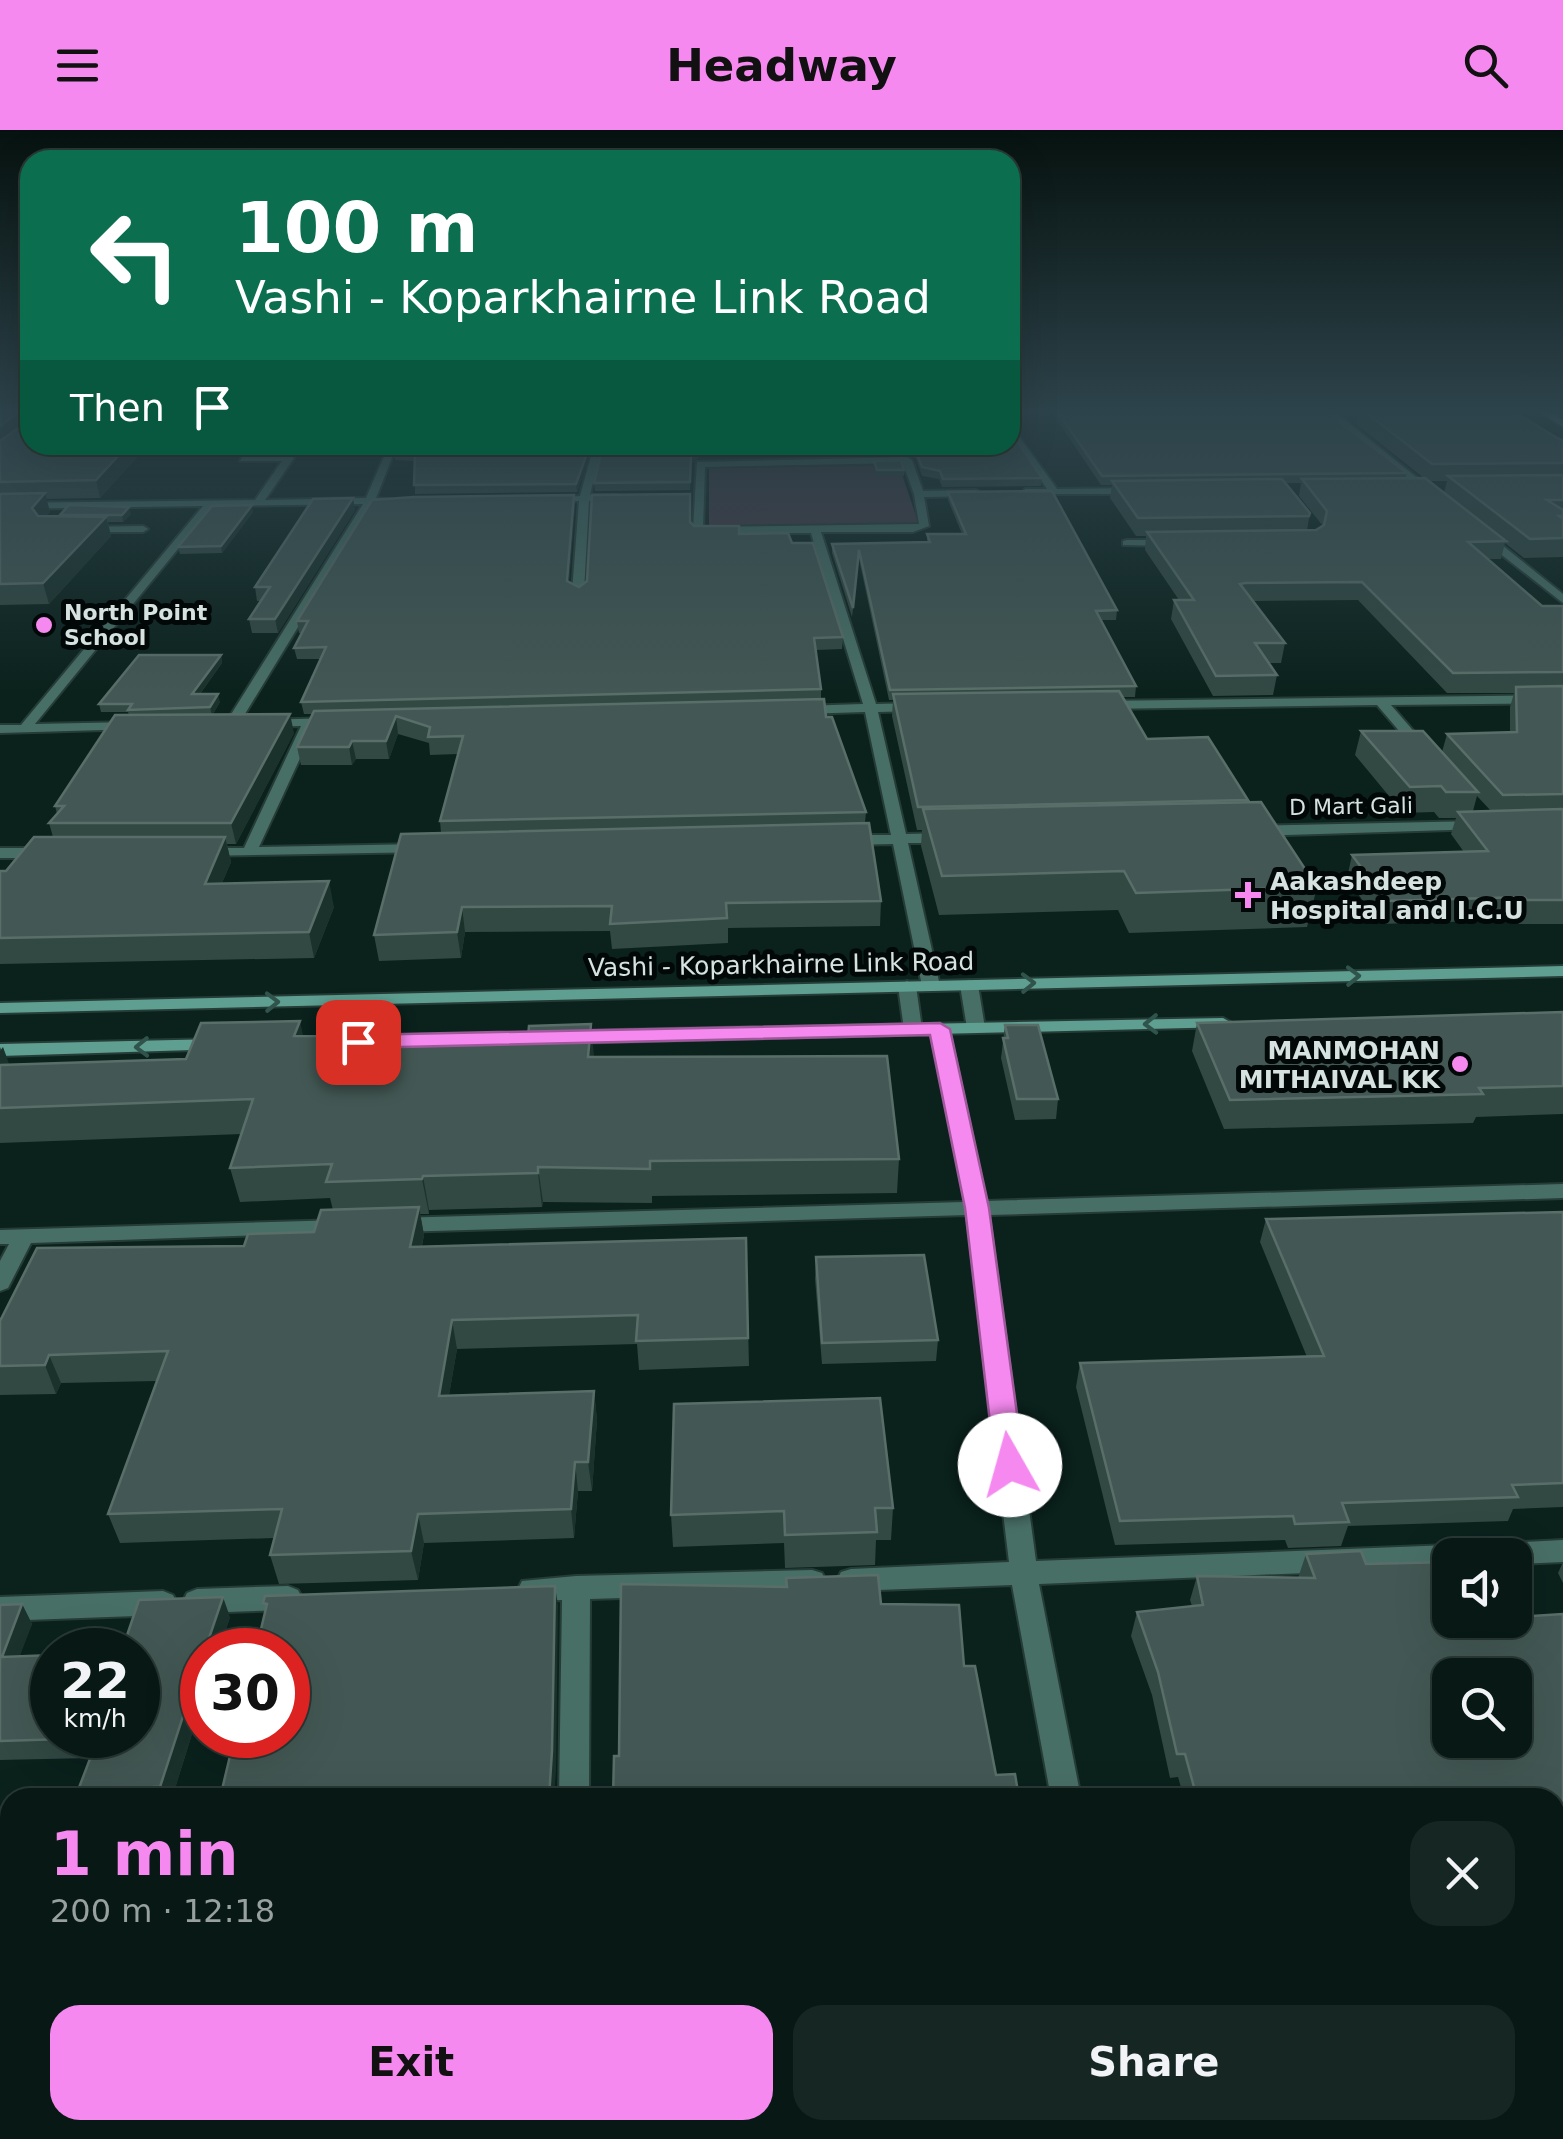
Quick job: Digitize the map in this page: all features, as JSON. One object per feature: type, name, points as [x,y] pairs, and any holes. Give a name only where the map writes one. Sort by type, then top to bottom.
[{"type":"main road","name":"Vashi - Koparkhairne Link Road","points":[[0,1008],[1563,970]]},
{"type":"main road","points":[[556,1038],[1250,1022]]},
{"type":"main road","points":[[0,1050],[238,1044]]},
{"type":"street","points":[[55,516],[66,505]]},
{"type":"street","points":[[0,506],[102,505]]},
{"type":"street","points":[[25,728],[209,505]]},
{"type":"street","points":[[232,724],[368,505]]},
{"type":"street","points":[[578,592],[584,505]]},
{"type":"street","points":[[697,505],[698,530],[702,532],[924,526],[921,505]]},
{"type":"street","points":[[1470,525],[1563,600]]},
{"type":"street","points":[[71,530],[143,529]]},
{"type":"street","points":[[816,529],[871,708],[931,986]]},
{"type":"street","points":[[1126,543],[1181,543]]},
{"type":"street","points":[[1087,706],[1563,699]]},
{"type":"street","points":[[1381,702],[1430,757]]},
{"type":"street","points":[[794,710],[930,707]]},
{"type":"street","points":[[249,853],[310,722]]},
{"type":"street","points":[[213,724],[348,722]]},
{"type":"street","points":[[0,728],[157,725]]},
{"type":"street","name":"D Mart Gali","points":[[1235,831],[1491,826],[1479,812]]},
{"type":"street","points":[[822,840],[960,838]]},
{"type":"street","points":[[192,853],[446,849]]},
{"type":"street","points":[[0,854],[58,854]]},
{"type":"street","points":[[968,985],[976,1028]]},
{"type":"street","points":[[907,986],[914,1030]]},
{"type":"street","points":[[940,1029],[977,1208],[1024,1575],[1064,1788]]},
{"type":"street","points":[[0,1237],[1563,1191]]},
{"type":"street","points":[[0,1283],[24,1236]]},
{"type":"street","points":[[1532,1553],[1563,1552]]},
{"type":"street","points":[[497,1590],[1024,1575],[1432,1557]]},
{"type":"street","points":[[574,1788],[576,1587]]},
{"type":"street","points":[[0,1609],[318,1597]]},
{"type":"shaded area","points":[[709,505],[912,505],[921,531],[709,534]]},
{"type":"building","points":[[0,505],[35,505],[32,508],[38,516],[106,517],[43,583],[0,584]]},
{"type":"building","points":[[69,505],[129,507],[122,515],[60,515]]},
{"type":"building","points":[[252,505],[221,546],[178,547],[212,506]]},
{"type":"building","points":[[309,505],[349,505],[275,619],[249,619],[270,587],[255,587]]},
{"type":"building","points":[[369,505],[573,505],[567,581],[579,587],[587,581],[591,505],[690,505],[690,522],[694,526],[739,526],[739,534],[788,533],[792,543],[813,543],[843,637],[814,638],[821,689],[301,702],[326,647],[294,648],[308,621],[297,621]]},
{"type":"building","points":[[953,505],[1060,505],[1117,610],[1096,611],[1136,686],[890,690],[859,550],[853,608],[832,544],[930,542],[927,534],[966,534]]},
{"type":"building","points":[[1129,505],[1303,505],[1310,513],[1309,516],[1138,518]]},
{"type":"building","points":[[1322,505],[1459,505],[1506,541],[1468,542],[1542,606],[1563,606],[1563,672],[1453,673],[1362,582],[1245,583],[1240,584],[1285,643],[1255,643],[1277,675],[1216,676],[1174,600],[1194,600],[1147,532],[1316,530],[1324,525],[1327,511]]},
{"type":"building","points":[[1485,505],[1555,505],[1563,510],[1563,516],[1559,516],[1563,519],[1563,538],[1530,539]]},
{"type":"building","points":[[139,655],[221,655],[192,694],[218,694],[210,707],[128,710],[132,704],[99,704]]},
{"type":"building","points":[[1563,686],[1563,794],[1503,795],[1447,734],[1517,732],[1516,687]]},
{"type":"building","points":[[1119,691],[1147,739],[1208,737],[1248,800],[918,807],[893,694]]},
{"type":"building","points":[[824,699],[826,717],[832,717],[866,812],[440,821],[463,736],[428,737],[430,727],[396,716],[386,741],[352,741],[349,747],[297,747],[314,711]]},
{"type":"building","points":[[290,714],[231,823],[49,823],[64,806],[55,806],[115,715]]},
{"type":"building","points":[[1361,731],[1423,731],[1478,792],[1446,792],[1441,786],[1410,787]]},
{"type":"building","points":[[1261,802],[1317,887],[1136,893],[1124,871],[942,876],[923,809]]},
{"type":"building","points":[[1563,809],[1563,900],[1524,897],[1386,901],[1352,855],[1488,851],[1458,812]]},
{"type":"building","points":[[869,823],[881,901],[726,903],[727,918],[610,924],[612,906],[462,907],[457,932],[374,935],[401,834]]},
{"type":"building","points":[[34,837],[225,837],[205,884],[329,881],[309,932],[0,938],[0,871],[6,871]]},
{"type":"building","points":[[1563,1012],[1563,1086],[1479,1088],[1483,1094],[1230,1100],[1197,1023]]},
{"type":"building","points":[[300,1021],[294,1036],[528,1037],[529,1026],[591,1024],[588,1057],[887,1056],[899,1159],[650,1161],[650,1169],[538,1167],[538,1173],[326,1182],[332,1164],[230,1168],[253,1099],[0,1108],[0,1065],[186,1059],[201,1023]]},
{"type":"building","points":[[1005,1025],[1038,1025],[1058,1099],[1017,1099],[1003,1038],[1008,1038]]},
{"type":"building","points":[[419,1207],[410,1247],[746,1238],[748,1338],[636,1341],[638,1315],[452,1320],[439,1396],[594,1391],[588,1462],[575,1462],[571,1509],[418,1514],[411,1551],[270,1555],[282,1509],[108,1514],[168,1351],[49,1355],[45,1365],[0,1366],[0,1321],[37,1248],[244,1246],[248,1234],[314,1232],[321,1210]]},
{"type":"building","points":[[1563,1212],[1563,1483],[1512,1485],[1518,1497],[1342,1503],[1349,1522],[1295,1524],[1293,1516],[1120,1521],[1080,1363],[1324,1356],[1266,1219]]},
{"type":"building","points":[[924,1255],[938,1340],[822,1343],[816,1257]]},
{"type":"building","points":[[880,1398],[893,1508],[875,1508],[877,1532],[785,1535],[784,1511],[671,1515],[674,1404]]},
{"type":"building","points":[[1361,1551],[1366,1564],[1432,1562],[1432,1638],[1532,1638],[1532,1616],[1563,1614],[1563,1788],[1194,1788],[1185,1754],[1177,1754],[1158,1672],[1137,1612],[1203,1605],[1197,1576],[1315,1578],[1306,1554]]},
{"type":"building","points":[[878,1575],[881,1604],[959,1605],[964,1666],[975,1666],[996,1775],[1015,1774],[1017,1788],[613,1788],[614,1756],[619,1756],[621,1584],[787,1587],[786,1578]]},
{"type":"building","points":[[555,1586],[550,1788],[222,1788],[230,1758],[310,1758],[310,1628],[261,1628],[267,1604],[263,1603],[265,1596]]},
{"type":"building","points":[[223,1597],[212,1628],[180,1628],[180,1726],[160,1787],[79,1788],[90,1758],[160,1758],[160,1628],[129,1628],[139,1600]]},
{"type":"building","points":[[22,1604],[2,1657],[30,1656],[30,1740],[0,1741],[0,1605]]},
{"type":"place","name":"North Point School","points":[[44,625]]},
{"type":"place","name":"Aakashdeep Hospital and I.C.U","points":[[1248,895]]},
{"type":"place","name":"MANMOHAN MITHAIVAL KK","points":[[1460,1064]]},
{"type":"route","points":[[358,1042],[940,1029],[977,1208],[1010,1465]]}]
